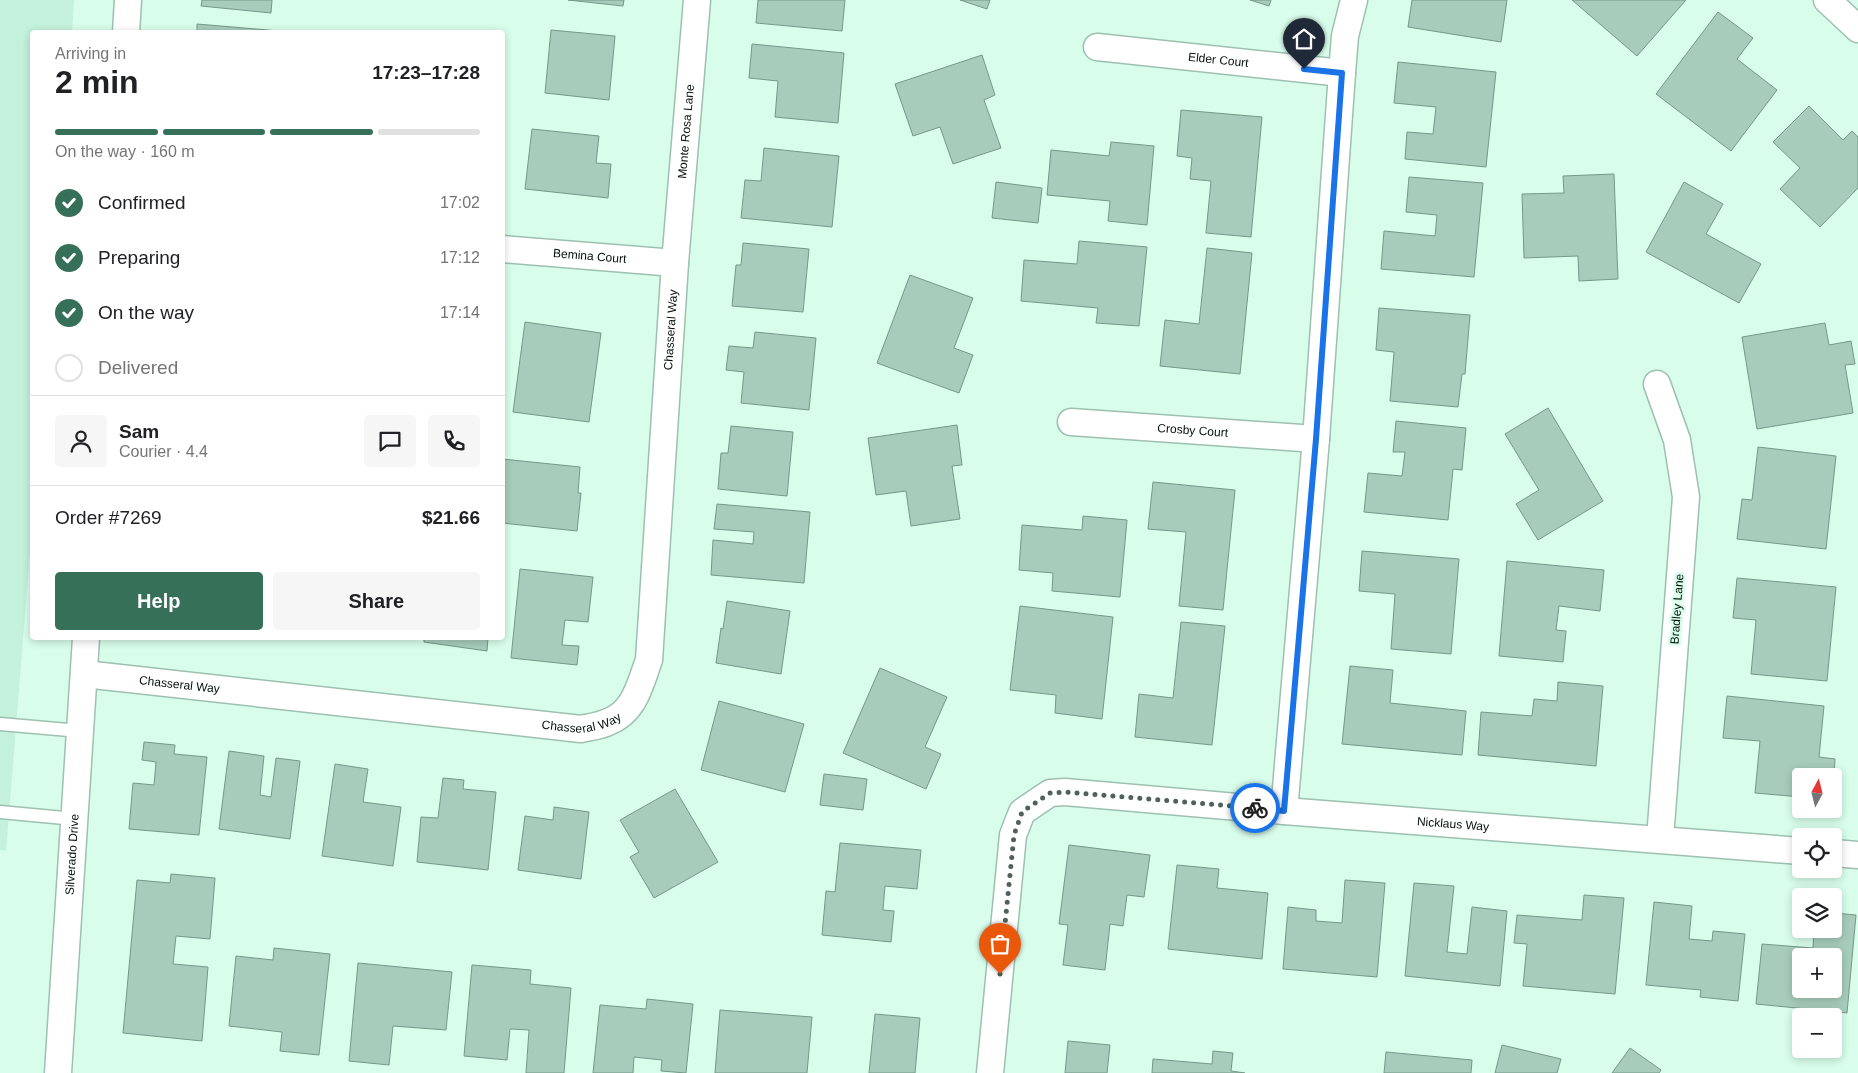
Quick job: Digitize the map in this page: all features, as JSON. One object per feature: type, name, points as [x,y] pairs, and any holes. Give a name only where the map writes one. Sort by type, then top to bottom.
[{"type":"street","points":[[126,30],[128,0]]},
{"type":"street","name":"Monte Rosa Lane","points":[[676,263],[697,0]]},
{"type":"street","points":[[1284,811],[1316,439],[1345,36],[1354,0]]},
{"type":"street","points":[[1827,0],[1858,29]]},
{"type":"street","name":"Elder Court","points":[[1097,47],[1342,73]]},
{"type":"street","name":"Bemina Court","points":[[505,249],[676,263]]},
{"type":"street","name":"Chasseral Way","points":[[84,674],[581,729],[608,722],[624,713],[635,699],[649,660],[676,263]]},
{"type":"street","name":"Bradley Lane","points":[[1657,384],[1677,440],[1686,497],[1660,839]]},
{"type":"street","name":"Crosby Court","points":[[1071,422],[1316,439]]},
{"type":"street","name":"Silverado Drive","points":[[58,1073],[86,640]]},
{"type":"street","name":"Nicklaus Way","points":[[990,1073],[1014,835],[1022,812],[1050,793],[1065,792],[1107,795],[1284,811],[1792,849]]},
{"type":"street","points":[[1842,854],[1858,855]]},
{"type":"lane","points":[[0,724],[80,731]]},
{"type":"lane","points":[[0,812],[75,819]]},
{"type":"shaded area","points":[[0,0],[74,0],[72,30],[30,30],[30,553],[6,851],[0,850]]},
{"type":"building","points":[[202,0],[272,0],[271,13],[201,6]]},
{"type":"building","points":[[568,0],[624,0],[623,6]]},
{"type":"building","points":[[758,0],[845,0],[842,31],[756,23]]},
{"type":"building","points":[[960,0],[990,0],[987,9]]},
{"type":"building","points":[[1250,0],[1271,0],[1269,6]]},
{"type":"building","points":[[1412,0],[1507,0],[1501,42],[1408,27]]},
{"type":"building","points":[[1572,0],[1686,0],[1637,56]]},
{"type":"building","points":[[1718,12],[1753,38],[1737,59],[1777,90],[1731,151],[1656,94]]},
{"type":"building","points":[[197,24],[268,30],[197,30]]},
{"type":"building","points":[[551,30],[615,36],[609,100],[545,93]]},
{"type":"building","points":[[752,44],[844,53],[838,123],[775,117],[778,81],[749,78]]},
{"type":"building","points":[[982,55],[995,95],[984,100],[1001,148],[953,164],[940,127],[913,136],[895,84]]},
{"type":"building","points":[[1398,62],[1496,72],[1486,167],[1405,159],[1407,132],[1433,134],[1436,107],[1394,103]]},
{"type":"building","points":[[1809,106],[1843,140],[1852,131],[1858,137],[1858,188],[1820,227],[1780,189],[1800,168],[1773,142]]},
{"type":"building","points":[[1181,110],[1262,117],[1251,237],[1206,233],[1211,181],[1190,179],[1192,158],[1177,156]]},
{"type":"building","points":[[532,129],[599,136],[596,163],[611,164],[608,198],[525,189]]},
{"type":"building","points":[[1111,142],[1154,146],[1147,225],[1108,221],[1110,201],[1047,195],[1051,150],[1109,156]]},
{"type":"building","points":[[764,148],[839,156],[832,227],[741,218],[745,180],[761,181]]},
{"type":"building","points":[[1614,174],[1618,279],[1579,281],[1578,256],[1524,258],[1522,194],[1564,193],[1563,176]]},
{"type":"building","points":[[1409,177],[1483,183],[1474,277],[1381,269],[1384,231],[1435,236],[1437,215],[1406,212]]},
{"type":"building","points":[[996,182],[1042,188],[1038,223],[992,218]]},
{"type":"building","points":[[1684,182],[1723,204],[1706,234],[1761,264],[1739,303],[1646,252]]},
{"type":"building","points":[[1079,241],[1147,247],[1139,326],[1096,323],[1098,308],[1021,301],[1024,260],[1077,264]]},
{"type":"building","points":[[743,243],[809,249],[803,312],[732,306],[736,265],[741,265]]},
{"type":"building","points":[[1207,248],[1252,253],[1240,374],[1160,366],[1165,320],[1199,324]]},
{"type":"building","points":[[910,275],[973,298],[954,348],[973,355],[959,393],[877,363]]},
{"type":"building","points":[[1379,308],[1470,315],[1465,374],[1462,374],[1458,407],[1390,401],[1394,352],[1376,350]]},
{"type":"building","points":[[525,322],[601,333],[589,422],[513,412]]},
{"type":"building","points":[[1825,323],[1829,345],[1851,341],[1855,364],[1845,365],[1853,413],[1757,429],[1742,337]]},
{"type":"building","points":[[755,332],[816,338],[809,410],[741,403],[744,372],[726,370],[729,346],[753,348]]},
{"type":"building","points":[[1548,408],[1603,501],[1538,540],[1516,504],[1539,490],[1505,434]]},
{"type":"building","points":[[1396,421],[1466,428],[1462,470],[1453,469],[1448,520],[1364,512],[1368,473],[1402,476],[1405,452],[1393,452]]},
{"type":"building","points":[[957,425],[962,465],[952,466],[960,519],[911,526],[906,491],[876,495],[868,438]]},
{"type":"building","points":[[731,426],[793,432],[787,496],[718,489],[721,453],[728,453]]},
{"type":"building","points":[[1758,447],[1836,456],[1826,549],[1737,539],[1742,499],[1752,500]]},
{"type":"building","points":[[505,459],[580,467],[578,493],[581,493],[577,531],[505,523]]},
{"type":"building","points":[[1153,482],[1235,490],[1223,610],[1179,606],[1186,532],[1148,529]]},
{"type":"building","points":[[717,504],[810,512],[804,583],[711,575],[713,540],[753,544],[754,532],[714,529]]},
{"type":"building","points":[[1083,516],[1127,520],[1120,597],[1052,591],[1053,573],[1019,570],[1022,525],[1082,530]]},
{"type":"building","points":[[1362,551],[1459,559],[1451,654],[1391,649],[1395,594],[1359,591]]},
{"type":"building","points":[[1507,561],[1604,570],[1600,611],[1559,606],[1556,630],[1566,631],[1563,662],[1499,656]]},
{"type":"building","points":[[520,569],[593,577],[588,622],[565,620],[562,645],[579,646],[577,665],[511,658]]},
{"type":"building","points":[[1737,578],[1836,587],[1827,681],[1751,674],[1756,620],[1733,618]]},
{"type":"building","points":[[727,601],[790,611],[781,674],[716,663]]},
{"type":"building","points":[[1020,606],[1113,617],[1102,719],[1055,713],[1056,695],[1010,690]]},
{"type":"building","points":[[1181,622],[1225,626],[1212,745],[1135,737],[1139,694],[1173,698]]},
{"type":"building","points":[[424,640],[488,640],[487,651],[424,642]]},
{"type":"building","points":[[1350,666],[1393,670],[1390,703],[1466,711],[1462,755],[1342,744]]},
{"type":"building","points":[[880,668],[947,697],[925,747],[941,754],[926,789],[843,753]]},
{"type":"building","points":[[1558,682],[1603,686],[1596,766],[1478,755],[1481,712],[1532,716],[1534,699],[1557,701]]},
{"type":"building","points":[[1727,696],[1824,706],[1819,757],[1835,759],[1834,768],[1792,768],[1792,796],[1755,793],[1760,741],[1723,738]]},
{"type":"building","points":[[719,701],[804,724],[785,792],[701,770]]},
{"type":"building","points":[[144,742],[175,745],[174,754],[207,757],[199,835],[129,829],[133,783],[154,785],[156,762],[142,760]]},
{"type":"building","points":[[229,751],[264,756],[260,795],[271,797],[276,758],[300,761],[290,839],[219,829]]},
{"type":"building","points":[[335,764],[368,769],[363,802],[401,807],[393,866],[322,856]]},
{"type":"building","points":[[824,774],[867,779],[863,810],[820,805]]},
{"type":"building","points":[[443,778],[464,780],[463,789],[496,792],[488,870],[417,862],[421,817],[438,818]]},
{"type":"building","points":[[675,789],[718,862],[654,898],[630,857],[639,852],[620,820]]},
{"type":"building","points":[[554,807],[589,812],[581,879],[518,870],[525,816],[553,820]]},
{"type":"building","points":[[840,843],[921,850],[917,889],[885,886],[883,910],[894,911],[891,942],[822,935],[826,891],[835,892]]},
{"type":"building","points":[[1069,845],[1150,855],[1144,897],[1127,895],[1123,926],[1110,924],[1105,970],[1063,965],[1068,925],[1059,924]]},
{"type":"building","points":[[1177,865],[1219,869],[1217,888],[1268,893],[1262,959],[1168,949]]},
{"type":"building","points":[[171,874],[215,878],[210,939],[176,936],[173,964],[208,967],[202,1041],[123,1033],[137,880],[170,883]]},
{"type":"building","points":[[1345,880],[1385,883],[1377,977],[1283,969],[1288,907],[1316,910],[1316,921],[1342,923]]},
{"type":"building","points":[[1414,883],[1454,886],[1447,952],[1467,954],[1472,907],[1507,911],[1500,986],[1405,976]]},
{"type":"building","points":[[1584,895],[1624,898],[1615,994],[1523,986],[1527,944],[1514,943],[1517,915],[1582,920]]},
{"type":"building","points":[[1654,902],[1692,906],[1689,939],[1712,941],[1713,931],[1745,934],[1738,1001],[1700,997],[1701,990],[1646,985]]},
{"type":"building","points":[[1842,914],[1856,915],[1847,1013],[1842,1013],[1842,1008],[1796,1008],[1756,1004],[1762,944],[1813,948],[1814,938],[1842,938]]},
{"type":"building","points":[[274,948],[330,954],[319,1055],[280,1051],[282,1032],[229,1026],[236,956],[273,960]]},
{"type":"building","points":[[358,963],[452,972],[446,1030],[393,1026],[389,1065],[349,1061]]},
{"type":"building","points":[[472,965],[531,970],[530,984],[571,988],[564,1073],[526,1073],[529,1030],[510,1029],[507,1060],[464,1056]]},
{"type":"building","points":[[647,999],[693,1004],[686,1073],[661,1071],[662,1060],[634,1057],[633,1073],[593,1073],[600,1005],[646,1009]]},
{"type":"building","points":[[720,1010],[812,1017],[807,1073],[715,1073]]},
{"type":"building","points":[[875,1014],[920,1018],[915,1073],[869,1073]]},
{"type":"building","points":[[1068,1041],[1110,1045],[1107,1073],[1065,1073]]},
{"type":"building","points":[[1502,1045],[1561,1059],[1557,1073],[1495,1073]]},
{"type":"building","points":[[1630,1048],[1661,1070],[1659,1073],[1612,1073]]},
{"type":"building","points":[[1213,1051],[1233,1053],[1231,1071],[1245,1073],[1152,1073],[1153,1059],[1212,1064]]},
{"type":"building","points":[[1386,1052],[1472,1060],[1471,1073],[1384,1073]]},
{"type":"way so far","points":[[1000,974],[1014,835],[1022,812],[1050,793],[1065,792],[1255,808]]},
{"type":"route","points":[[1255,808],[1284,811],[1316,439],[1342,73],[1304,69]]}]
